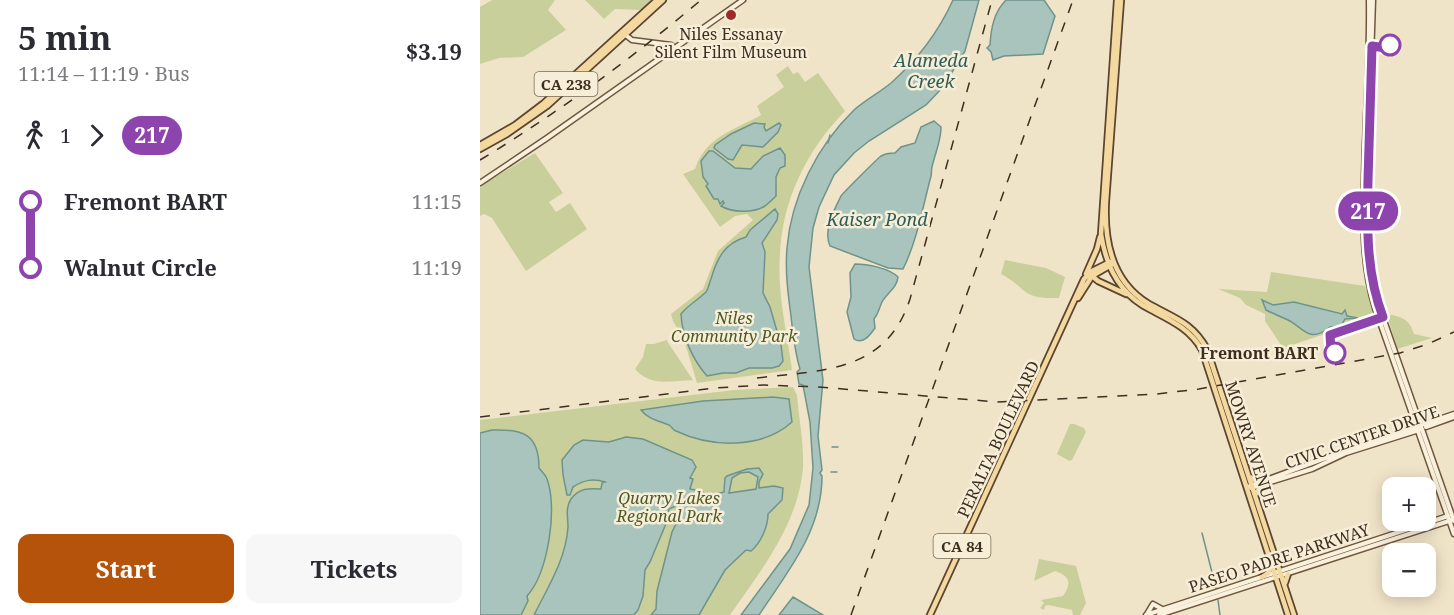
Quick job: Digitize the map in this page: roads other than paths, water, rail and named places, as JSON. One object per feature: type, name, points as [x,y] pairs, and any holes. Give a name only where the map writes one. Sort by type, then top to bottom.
[{"type":"main road","name":"CA 238","points":[[624,33],[657,0]]},
{"type":"main road","name":"CA 238","points":[[480,147],[535,110],[663,0]]},
{"type":"main road","points":[[480,183],[675,49],[742,0]]},
{"type":"main road","name":"MOWRY AVENUE","points":[[1119,0],[1101,234],[1115,279],[1128,294],[1146,308],[1182,327],[1204,355],[1250,487],[1271,563],[1286,592],[1293,615]]},
{"type":"main road","name":"MOWRY AVENUE","points":[[1119,0],[1105,215],[1110,264],[1136,294],[1149,304],[1186,324],[1204,343],[1275,557],[1288,615]]},
{"type":"main road","points":[[1371,0],[1369,262],[1380,309],[1419,428],[1452,518],[1454,534]]},
{"type":"main road","points":[[624,33],[632,40],[671,45],[675,49]]},
{"type":"main road","points":[[1084,279],[1101,234]]},
{"type":"main road","name":"PERALTA BOULEVARD","points":[[930,615],[1084,279],[1110,264]]},
{"type":"main road","name":"MOWRY AVENUE","points":[[1092,273],[1098,281],[1128,294]]},
{"type":"main road","name":"PERALTA BOULEVARD","points":[[1073,306],[1092,273]]},
{"type":"main road","points":[[1084,286],[1091,281],[1098,281]]},
{"type":"main road","name":"CIVIC CENTER DRIVE","points":[[1250,487],[1345,451],[1454,416]]},
{"type":"main road","points":[[1248,475],[1261,483],[1255,496]]},
{"type":"main road","name":"PASEO PADRE PARKWAY","points":[[1146,615],[1162,613],[1278,574],[1295,566],[1452,518]]},
{"type":"main road","name":"PASEO PADRE PARKWAY","points":[[1162,613],[1262,577],[1288,574],[1452,518]]},
{"type":"main road","points":[[1275,557],[1281,566],[1295,566]]},
{"type":"main road","points":[[1262,577],[1270,571],[1271,563]]},
{"type":"main road","points":[[1286,592],[1285,582],[1288,574]]},
{"type":"main road","points":[[1146,615],[1153,604],[1162,613]]},
{"type":"water","name":"Alameda Creek","points":[[953,0],[979,0],[965,51],[943,87],[926,105],[854,153],[834,175],[819,207],[813,228],[809,267],[823,380],[818,436],[822,470],[820,496],[810,533],[792,566],[759,615],[741,615],[790,549],[809,505],[813,468],[810,422],[803,385],[799,384],[797,372],[800,369],[793,337],[786,265],[790,229],[800,191],[818,156],[841,124],[854,110],[891,83],[910,65],[934,35]]},
{"type":"water","points":[[1006,0],[1044,0],[1055,16],[1043,54],[1004,56],[993,60],[987,48],[990,45],[996,15]]},
{"type":"water","name":"Kaiser Pond","points":[[934,121],[941,127],[940,138],[916,235],[903,269],[888,268],[830,246],[829,227],[841,196],[881,156],[895,153],[901,147],[915,143],[921,127]]},
{"type":"water","points":[[754,123],[765,124],[766,131],[779,123],[781,125],[778,132],[763,147],[742,145],[733,160],[728,159],[714,148],[731,134]]},
{"type":"water","points":[[780,148],[785,155],[785,166],[780,168],[776,177],[776,196],[765,206],[755,210],[737,211],[721,206],[723,201],[720,204],[718,199],[714,199],[706,186],[708,184],[703,177],[701,161],[709,151],[713,151],[735,168],[751,169],[763,156]]},
{"type":"water","points":[[775,209],[778,214],[777,220],[762,243],[765,252],[763,293],[770,307],[781,345],[783,361],[779,366],[772,368],[749,368],[736,373],[707,376],[689,348],[681,314],[706,292],[716,264],[727,247],[746,237],[750,230]]},
{"type":"water","points":[[855,264],[884,269],[898,277],[874,319],[875,328],[871,334],[860,341],[854,339],[847,312],[851,297],[850,273]]},
{"type":"water","points":[[1262,300],[1273,305],[1294,302],[1342,314],[1345,310],[1347,316],[1358,318],[1345,319],[1341,326],[1330,327],[1323,332],[1312,334],[1266,310]]},
{"type":"water","points":[[773,397],[789,399],[792,422],[766,437],[736,443],[705,441],[690,437],[675,431],[669,425],[650,418],[641,410],[703,401]]},
{"type":"water","points":[[492,430],[520,433],[532,441],[536,448],[539,468],[546,478],[550,491],[549,540],[541,572],[527,596],[528,601],[521,615],[480,615],[480,433]]},
{"type":"water","points":[[626,437],[643,439],[692,460],[696,467],[690,478],[693,479],[690,489],[701,491],[709,496],[724,492],[727,476],[747,469],[759,468],[763,474],[759,488],[774,486],[783,488],[782,500],[768,514],[765,529],[758,544],[751,551],[746,550],[725,570],[699,615],[651,615],[656,609],[657,591],[672,532],[683,510],[678,505],[669,509],[665,526],[645,570],[643,596],[634,615],[534,615],[556,572],[564,550],[567,539],[569,502],[581,491],[601,489],[602,483],[605,482],[585,481],[573,487],[570,495],[567,495],[562,460],[574,445],[583,440],[609,442]],"holes":[[[749,472],[758,477],[756,489],[729,493],[732,478],[740,473]]]},
{"type":"water","points":[[793,597],[823,615],[779,615]]},
{"type":"waterway","points":[[828,143],[830,135]]},
{"type":"waterway","points":[[832,447],[838,447]]},
{"type":"waterway","points":[[831,472],[837,472]]},
{"type":"waterway","points":[[1202,533],[1216,588]]},
{"type":"waterway","points":[[1218,600],[1220,615]]},
{"type":"railway","points":[[480,160],[594,84],[701,0]]},
{"type":"railway","points":[[757,378],[805,373],[849,363],[868,354],[885,341],[899,323],[910,299],[992,0]]},
{"type":"railway","points":[[851,615],[1073,0]]},
{"type":"railway","points":[[480,417],[715,388],[764,385],[819,387],[997,402],[1157,394],[1199,389],[1400,353],[1454,332]]},
{"type":"place","name":"Niles Essanay Silent Film Museum","points":[[731,15]]},
{"type":"place","name":"Fremont BART","points":[[1335,353]]},
{"type":"park label","name":"Niles Community Park","points":[[734,327]]},
{"type":"park label","name":"Quarry Lakes Regional Park","points":[[669,507]]}]
